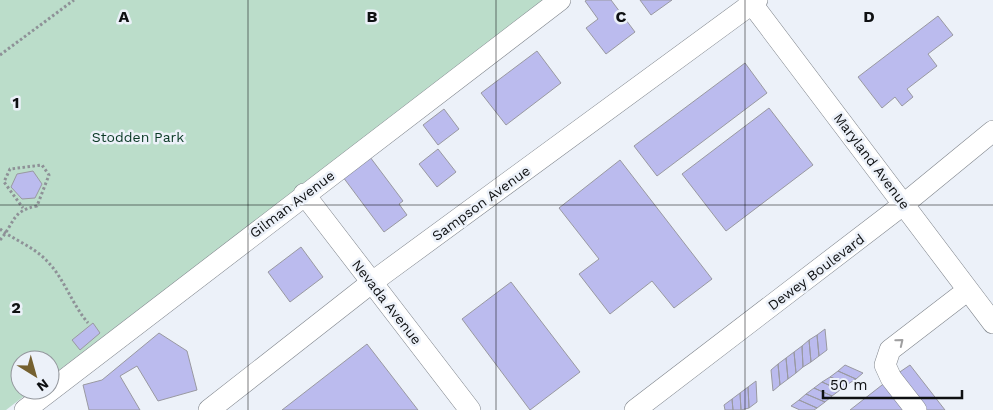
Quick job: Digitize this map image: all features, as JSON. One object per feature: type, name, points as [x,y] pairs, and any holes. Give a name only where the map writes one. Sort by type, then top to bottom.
[{"type":"street","name":"Gilman Avenue","points":[[24,410],[560,0]]},
{"type":"street","name":"Maryland Avenue","points":[[753,1],[993,324]]},
{"type":"street","name":"Sampson Avenue","points":[[209,410],[371,283],[753,1]]},
{"type":"street","name":"Dewey Boulevard","points":[[635,410],[904,204],[993,131]]},
{"type":"street","name":"Nevada Avenue","points":[[304,194],[470,410]]},
{"type":"street","points":[[916,410],[891,378],[886,365],[890,350],[968,290]]},
{"type":"path","points":[[0,54],[74,0]]},
{"type":"path","points":[[0,240],[16,215],[23,208],[37,206],[49,175],[42,165],[10,169],[4,182],[23,208]]},
{"type":"path","points":[[0,229],[45,258],[58,274],[78,311],[88,323]]},
{"type":"green space","name":"Stodden Park","points":[[0,0],[546,0],[60,369],[60,350],[10,350],[10,400],[19,400],[6,410],[0,410]]},
{"type":"building","points":[[611,0],[635,32],[606,54],[586,28],[598,19],[585,1]]},
{"type":"building","points":[[640,0],[672,0],[651,15]]},
{"type":"building","points":[[938,16],[953,35],[928,54],[937,66],[907,89],[913,97],[902,106],[895,97],[882,108],[858,77]]},
{"type":"building","points":[[537,51],[561,83],[506,125],[481,93]]},
{"type":"building","points":[[745,63],[767,93],[657,176],[634,146]]},
{"type":"building","points":[[769,108],[813,165],[726,231],[682,174]]},
{"type":"building","points":[[444,109],[459,129],[438,145],[423,125]]},
{"type":"building","points":[[438,149],[456,172],[437,187],[419,164]]},
{"type":"building","points":[[367,153],[403,201],[399,204],[407,215],[384,232],[340,173]]},
{"type":"building","points":[[620,160],[712,279],[674,308],[652,281],[610,314],[579,274],[599,259],[559,208]]},
{"type":"building","points":[[33,171],[42,184],[35,198],[22,199],[11,187],[17,174]]},
{"type":"building","points":[[301,247],[323,277],[290,302],[268,272]]},
{"type":"building","points":[[511,282],[580,372],[530,410],[462,319]]},
{"type":"building","points":[[93,323],[100,333],[80,350],[72,340]]},
{"type":"building","points":[[825,329],[827,350],[819,356],[817,335]]},
{"type":"building","points":[[159,333],[187,351],[197,390],[158,401],[137,366],[120,376],[140,410],[89,410],[83,385],[102,380]]},
{"type":"building","points":[[817,335],[819,356],[811,362],[809,340]]},
{"type":"building","points":[[809,340],[811,362],[803,367],[802,346]]},
{"type":"building","points":[[367,344],[418,410],[282,410]]},
{"type":"building","points":[[802,346],[803,367],[796,373],[794,352]]},
{"type":"building","points":[[794,352],[796,373],[788,379],[786,358]]},
{"type":"building","points":[[786,358],[788,379],[780,385],[778,364]]},
{"type":"building","points":[[778,364],[780,385],[773,391],[771,370]]},
{"type":"building","points":[[845,365],[863,373],[856,379],[838,371]]},
{"type":"building","points":[[910,365],[945,410],[850,410],[891,378]]},
{"type":"building","points":[[838,371],[856,379],[848,384],[830,377]]},
{"type":"building","points":[[830,377],[848,384],[840,390],[822,382]]},
{"type":"building","points":[[756,381],[757,402],[749,408],[748,387]]},
{"type":"building","points":[[822,382],[840,390],[832,396],[814,388]]},
{"type":"building","points":[[748,387],[749,408],[741,410],[740,393]]},
{"type":"building","points":[[814,388],[832,396],[825,402],[806,394]]},
{"type":"building","points":[[740,393],[741,410],[733,410],[732,399]]},
{"type":"building","points":[[806,394],[825,402],[817,408],[799,400]]},
{"type":"building","points":[[732,399],[733,410],[725,410],[724,405]]},
{"type":"building","points":[[799,400],[817,408],[814,410],[800,410],[791,406]]}]
